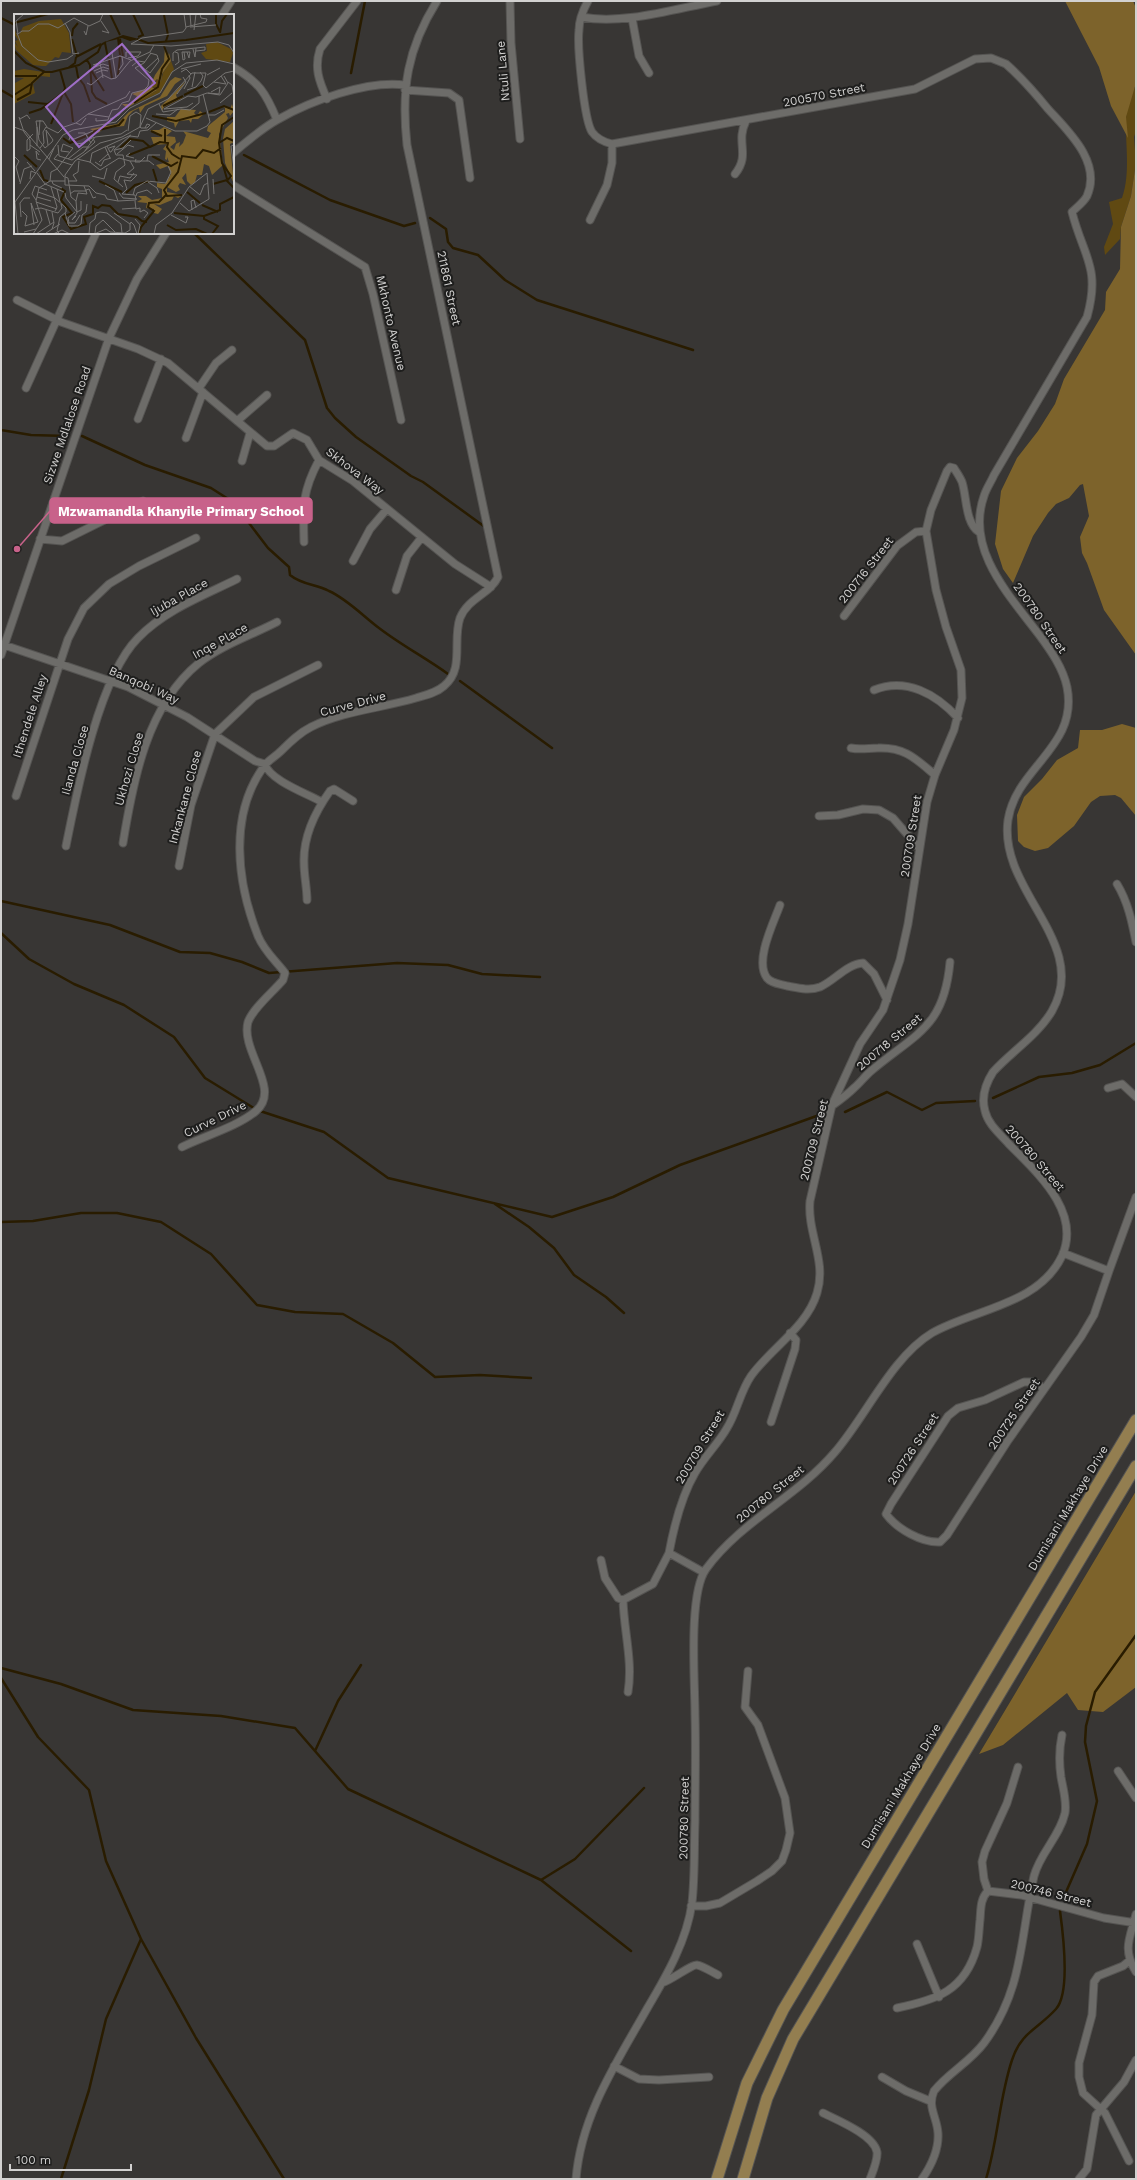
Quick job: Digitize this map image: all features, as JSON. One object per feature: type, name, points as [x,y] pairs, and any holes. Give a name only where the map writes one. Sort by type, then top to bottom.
[{"type":"main road","name":"Dumisani Makhaye Drive","points":[[717,2179],[747,2083],[783,2010],[1136,1420]]},
{"type":"main road","points":[[743,2179],[767,2098],[793,2039],[1136,1466]]},
{"type":"street","points":[[223,14],[231,1]]},
{"type":"street","points":[[327,99],[317,74],[320,49],[357,1]]},
{"type":"street","name":"211861 Street","points":[[437,1],[418,35],[409,61],[405,87],[404,112],[407,145],[498,568],[498,577],[493,585]]},
{"type":"street","name":"Ntuli Lane","points":[[510,1],[511,43],[520,140]]},
{"type":"street","points":[[588,1],[581,17],[578,40],[588,124],[596,137],[612,144],[612,163],[607,185],[590,220]]},
{"type":"street","points":[[581,17],[599,21],[632,18],[717,1]]},
{"type":"street","points":[[632,18],[639,56],[649,73]]},
{"type":"street","name":"200570 Street","points":[[612,144],[746,121],[915,89],[975,59],[996,59],[1006,64],[1026,83],[1074,137],[1085,155],[1089,167],[1090,183],[1086,197],[1072,212]]},
{"type":"street","points":[[234,68],[254,80],[263,89],[277,120]]},
{"type":"street","points":[[234,152],[277,120],[327,99],[387,84],[450,93],[459,100],[470,178]]},
{"type":"street","points":[[735,174],[743,162],[741,131],[746,121]]},
{"type":"street","name":"Mkhonto Avenue","points":[[234,187],[365,267],[369,276],[401,420]]},
{"type":"street","name":"200780 Street","points":[[576,2179],[582,2140],[590,2116],[614,2066],[674,1960],[691,1906],[694,1871],[696,1747],[695,1618],[703,1572],[728,1543],[801,1486],[833,1454],[859,1422],[891,1374],[919,1342],[951,1323],[1027,1292],[1052,1271],[1063,1253],[1067,1229],[1061,1207],[1031,1167],[994,1128],[986,1115],[983,1103],[987,1082],[992,1072],[1042,1024],[1051,1012],[1060,991],[1062,973],[1060,957],[1016,870],[1008,852],[1007,839],[1009,812],[1014,799],[1020,788],[1058,741],[1068,713],[1069,697],[1062,669],[1048,646],[989,564],[979,532],[983,497],[994,475],[1087,317],[1091,301],[1092,270],[1072,212]]},
{"type":"street","points":[[26,388],[96,234]]},
{"type":"street","name":"Sizwe Mdlalose Road","points":[[1,655],[109,338],[137,279],[165,234]]},
{"type":"street","name":"Skhova Way","points":[[17,300],[56,319],[161,359],[270,447],[289,434],[298,434],[307,440],[319,460],[353,482],[455,564],[493,585]]},
{"type":"street","points":[[186,438],[201,390],[216,364],[232,350]]},
{"type":"street","points":[[138,419],[161,359]]},
{"type":"street","points":[[237,421],[267,395]]},
{"type":"street","points":[[242,461],[250,432]]},
{"type":"street","points":[[304,542],[304,495],[319,460]]},
{"type":"street","points":[[926,531],[931,510],[947,471],[952,467],[962,481],[973,526],[979,532]]},
{"type":"street","points":[[40,539],[62,541],[143,501]]},
{"type":"street","points":[[353,562],[370,529],[387,509]]},
{"type":"street","name":"200716 Street","points":[[844,616],[897,546],[916,532],[926,531]]},
{"type":"street","name":"200709 Street","points":[[623,1600],[653,1584],[668,1553],[684,1495],[695,1472],[727,1428],[752,1376],[812,1306],[821,1278],[818,1249],[809,1215],[810,1201],[832,1105],[860,1044],[878,1020],[887,1000],[900,960],[908,924],[927,802],[935,775],[958,718],[962,698],[961,670],[946,627],[936,590],[926,531]]},
{"type":"street","points":[[396,590],[407,556],[422,537]]},
{"type":"street","name":"Ithendele Alley","points":[[16,796],[59,665],[74,625],[84,608],[109,584],[139,566],[196,538]]},
{"type":"street","name":"Ijuba Place","points":[[112,681],[126,651],[151,626],[169,614],[237,579]]},
{"type":"street","name":"Curve Drive","points":[[182,1147],[242,1120],[257,1110],[264,1100],[266,1090],[247,1036],[248,1022],[253,1012],[283,980],[285,973],[265,949],[258,937],[245,895],[240,852],[240,833],[246,805],[265,764],[296,736],[312,727],[330,720],[435,692],[445,686],[453,676],[457,664],[457,628],[461,616],[472,601],[493,585]]},
{"type":"street","name":"Inqe Place","points":[[164,704],[174,688],[201,662],[277,622]]},
{"type":"street","name":"Banqobi Way","points":[[4,645],[59,665],[112,681],[164,704],[215,734],[255,761],[265,764]]},
{"type":"street","points":[[215,734],[254,697],[318,665]]},
{"type":"street","name":"Ilanda Close","points":[[66,846],[85,763],[112,681]]},
{"type":"street","points":[[874,690],[883,687],[919,688],[937,699],[958,718]]},
{"type":"street","name":"Ukhozi Close","points":[[123,843],[136,775],[156,719],[164,704]]},
{"type":"street","name":"Inkankane Close","points":[[179,866],[192,805],[215,734]]},
{"type":"street","points":[[851,748],[885,748],[902,750],[935,775]]},
{"type":"street","points":[[265,764],[267,770],[282,782],[322,802]]},
{"type":"street","points":[[307,900],[304,862],[312,822],[322,802],[330,791],[334,789],[353,801]]},
{"type":"street","points":[[819,816],[838,815],[863,809],[879,810],[893,818],[919,848]]},
{"type":"street","points":[[1117,884],[1124,895],[1132,919],[1136,942]]},
{"type":"street","points":[[780,905],[769,933],[763,959],[765,973],[768,979],[778,984],[812,989],[821,986],[852,967],[863,963],[874,974],[887,1000]]},
{"type":"street","name":"200718 Street","points":[[832,1105],[855,1088],[871,1071],[919,1034],[932,1020],[940,1005],[950,962]]},
{"type":"street","points":[[1108,1088],[1122,1084],[1136,1097]]},
{"type":"street","name":"200725 Street","points":[[891,1504],[886,1514],[890,1520],[919,1538],[931,1543],[940,1542],[947,1535],[1094,1315],[1136,1197]]},
{"type":"street","points":[[1063,1253],[1109,1271]]},
{"type":"street","points":[[771,1422],[795,1349],[796,1340],[790,1333]]},
{"type":"street","name":"200726 Street","points":[[891,1504],[944,1420],[954,1411],[958,1408],[985,1400],[1024,1382],[1035,1382],[1044,1389]]},
{"type":"street","points":[[668,1553],[703,1572]]},
{"type":"street","points":[[601,1560],[604,1578],[618,1598],[623,1600],[624,1627],[629,1649],[631,1668],[628,1692]]},
{"type":"street","points":[[691,1906],[706,1906],[720,1903],[772,1871],[782,1860],[786,1850],[790,1833],[785,1798],[758,1725],[745,1707],[748,1671]]},
{"type":"street","points":[[922,2179],[937,2146],[938,2132],[930,2101],[940,2084],[983,2045],[1003,2014],[1013,1990],[1020,1960],[1030,1898],[1040,1861],[1060,1825],[1064,1814],[1066,1801],[1059,1749],[1062,1735]]},
{"type":"street","points":[[897,2008],[939,1997],[953,1988],[964,1975],[977,1947],[982,1899],[988,1891],[984,1879],[982,1862],[985,1851],[1007,1803],[1018,1767]]},
{"type":"street","points":[[1118,1771],[1136,1798]]},
{"type":"street","name":"200746 Street","points":[[988,1891],[1030,1898],[1104,1918],[1135,1922]]},
{"type":"street","points":[[1136,1914],[1135,1922],[1128,1942],[1129,1961],[1136,1972]]},
{"type":"street","points":[[917,1944],[939,1997]]},
{"type":"street","points":[[1129,1961],[1123,1966],[1098,1976],[1092,1987],[1092,2015],[1079,2063],[1079,2077],[1083,2093],[1100,2108],[1110,2120],[1122,2149],[1129,2161]]},
{"type":"street","points":[[662,1983],[677,1977],[692,1966],[698,1965],[718,1974]]},
{"type":"street","points":[[1079,2179],[1087,2169],[1093,2126],[1100,2108],[1124,2082],[1136,2060]]},
{"type":"street","points":[[614,2066],[639,2079],[659,2080],[709,2076]]},
{"type":"street","points":[[882,2077],[906,2091],[930,2101]]},
{"type":"street","points":[[823,2113],[850,2126],[870,2141],[877,2150],[877,2156],[870,2179]]},
{"type":"shaded area","points":[[1065,1],[1133,1],[1136,8],[1136,83],[1126,117],[1128,138],[1111,106],[1099,67]]},
{"type":"shaded area","points":[[1136,83],[1136,131],[1134,137],[1136,163],[1131,196],[1121,227],[1120,239],[1105,255],[1104,247],[1113,224],[1109,202],[1122,198],[1125,188],[1127,169],[1126,114]]},
{"type":"shaded area","points":[[1136,163],[1136,655],[1104,610],[1082,553],[1080,537],[1089,516],[1083,484],[1080,485],[1069,498],[1056,504],[1048,513],[1033,536],[1013,583],[1003,569],[995,544],[1001,491],[1017,458],[1038,431],[1055,404],[1064,379],[1105,310],[1106,292],[1120,269],[1121,227],[1131,196]]},
{"type":"shaded area","points":[[1122,724],[1136,728],[1136,816],[1121,798],[1115,795],[1100,796],[1091,802],[1074,826],[1048,848],[1035,851],[1024,847],[1018,841],[1017,815],[1024,797],[1042,779],[1057,760],[1078,748],[1080,730],[1102,730]]},
{"type":"shaded area","points":[[1136,1491],[1136,1687],[1103,1712],[1078,1710],[1067,1693],[1003,1745],[979,1754]]},
{"type":"waterway","points":[[351,73],[365,1]]},
{"type":"waterway","points":[[1,18],[14,24]]},
{"type":"waterway","points":[[1,90],[14,97]]},
{"type":"waterway","points":[[244,155],[330,200],[404,226],[415,223]]},
{"type":"waterway","points":[[430,218],[446,229],[448,242],[453,248],[478,255],[505,280],[537,300],[693,350]]},
{"type":"waterway","points":[[195,234],[305,340],[327,408],[335,418],[356,437],[411,476],[423,482],[485,527]]},
{"type":"waterway","points":[[1,430],[31,435],[67,436]]},
{"type":"waterway","points":[[82,436],[145,465],[211,488],[233,502],[268,548],[289,567],[290,575],[299,581],[336,594],[387,634],[448,674]]},
{"type":"waterway","points":[[460,681],[552,748]]},
{"type":"waterway","points":[[1,901],[110,925],[180,952],[210,953],[242,962],[269,973],[397,963],[448,965],[482,974],[540,977]]},
{"type":"waterway","points":[[1,933],[29,959],[74,984],[124,1005],[174,1037],[205,1078],[257,1110],[324,1132],[388,1178],[552,1217],[613,1197],[680,1165],[822,1114]]},
{"type":"waterway","points":[[993,1098],[1039,1077],[1072,1073],[1100,1065],[1136,1043]]},
{"type":"waterway","points":[[845,1112],[887,1092],[922,1110],[936,1103],[975,1101]]},
{"type":"waterway","points":[[495,1204],[529,1227],[554,1248],[574,1275],[606,1297],[624,1313]]},
{"type":"waterway","points":[[1,1222],[33,1221],[81,1213],[117,1213],[161,1222],[211,1254],[257,1305],[295,1312],[343,1314],[393,1343],[435,1377],[480,1375],[531,1378]]},
{"type":"waterway","points":[[1063,1899],[1087,1844],[1097,1801],[1085,1742],[1086,1726],[1095,1692],[1136,1635]]},
{"type":"waterway","points":[[315,1751],[338,1701],[361,1665]]},
{"type":"waterway","points":[[1,1668],[61,1684],[133,1710],[221,1716],[295,1728],[348,1789],[541,1880],[631,1951]]},
{"type":"waterway","points":[[1,1678],[38,1737],[89,1790],[106,1861],[141,1939],[196,2038],[284,2179]]},
{"type":"waterway","points":[[541,1880],[575,1859],[644,1788]]},
{"type":"waterway","points":[[986,2179],[1004,2090],[1012,2060],[1020,2043],[1056,2009],[1061,2001],[1065,1976],[1065,1962],[1060,1911]]},
{"type":"waterway","points":[[61,2179],[89,2090],[106,2019],[141,1939]]},
{"type":"place","name":"Mzwamandla Khanyile Primary School","points":[[17,549]]}]
